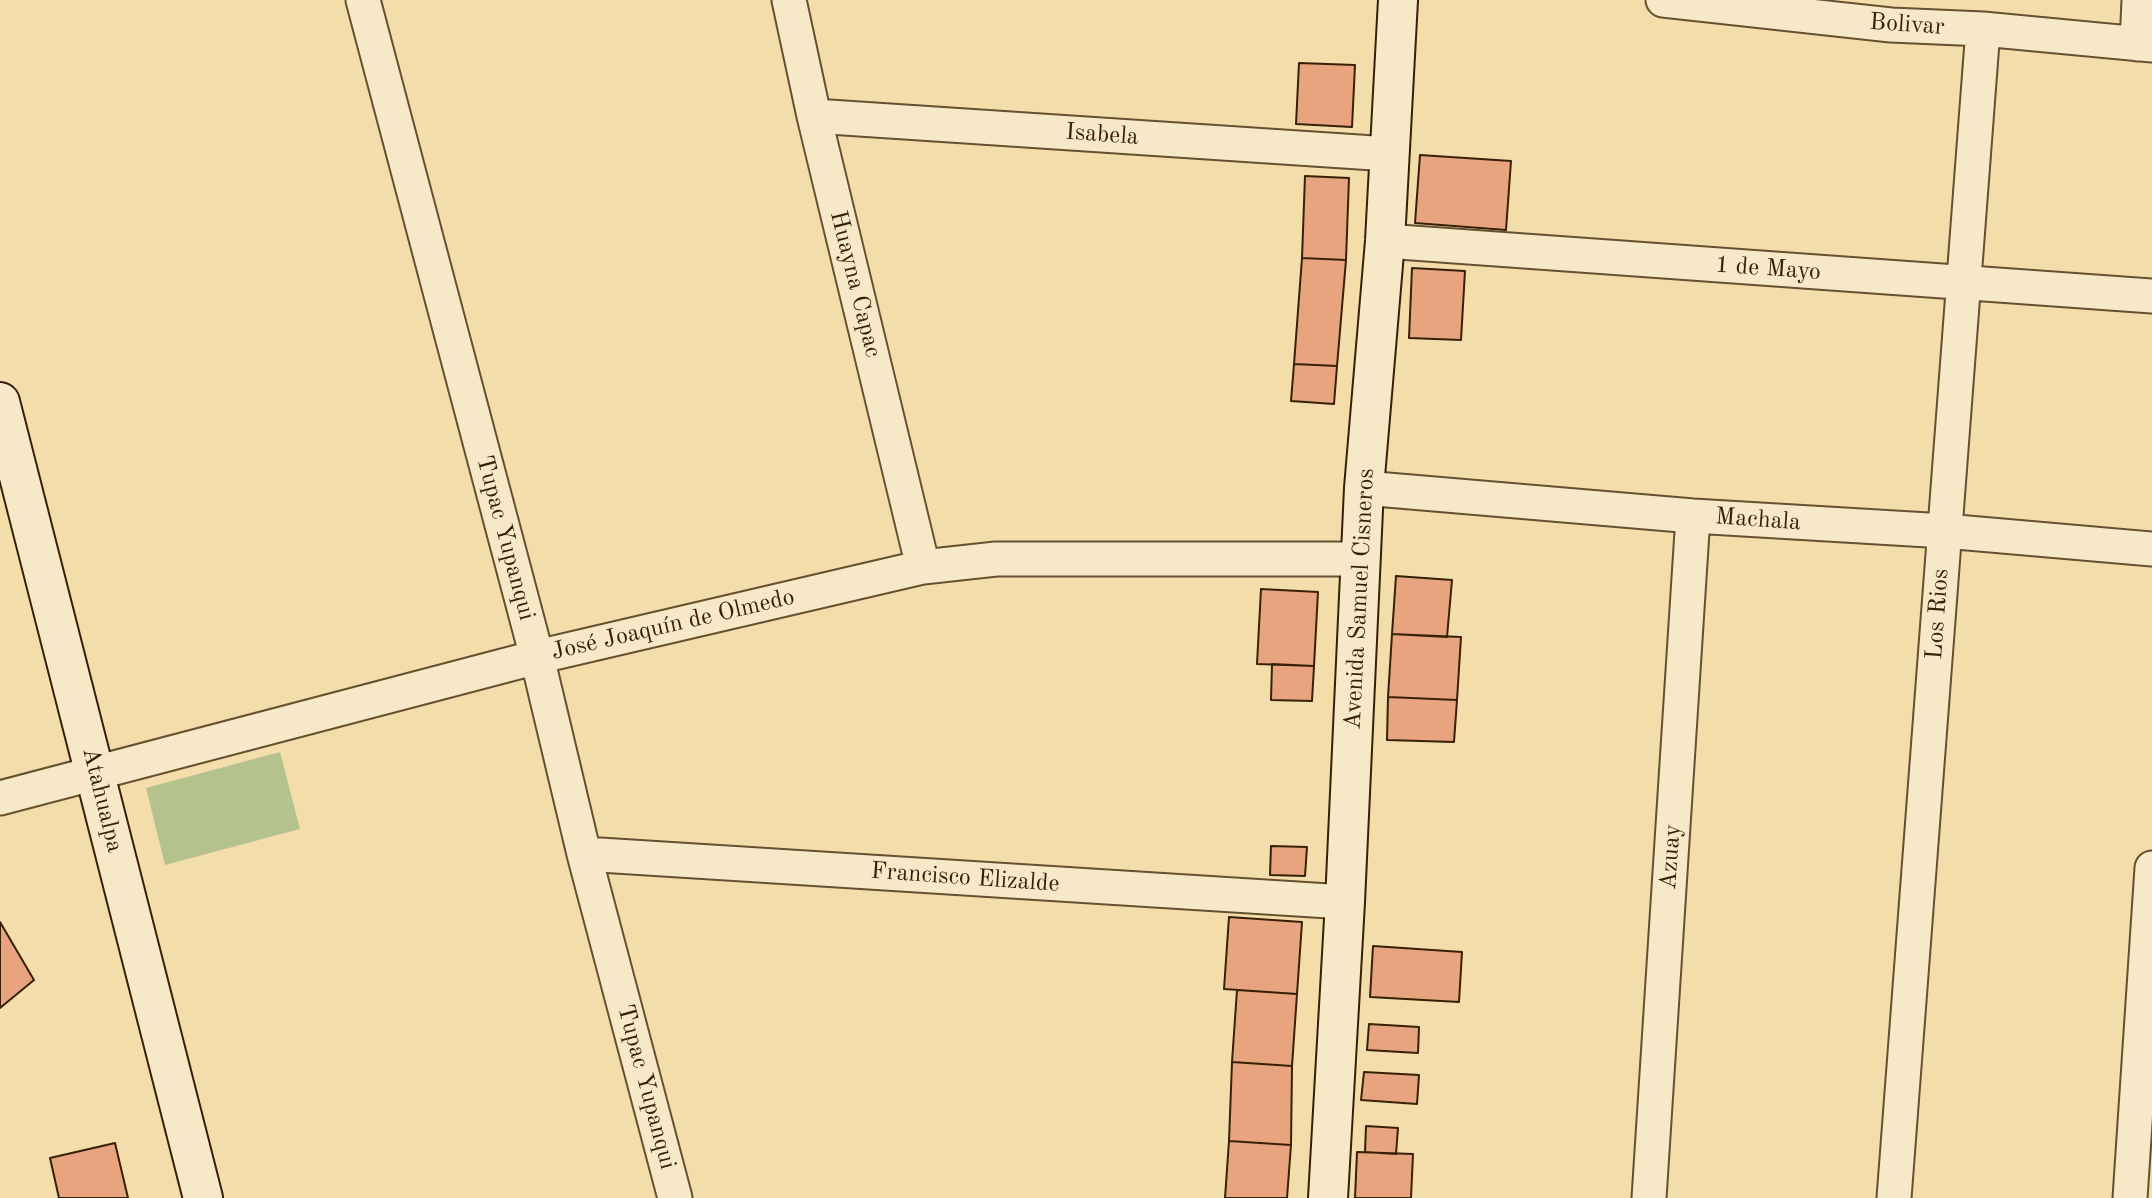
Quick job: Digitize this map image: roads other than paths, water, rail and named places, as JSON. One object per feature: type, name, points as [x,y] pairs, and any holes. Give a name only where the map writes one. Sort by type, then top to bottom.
[{"type":"street","name":"Tupac Yupanqui","points":[[363,0],[537,657],[584,854],[675,1198]]},
{"type":"street","name":"Huayna Capac","points":[[789,0],[814,116],[923,567]]},
{"type":"street","name":"Avenida Samuel Cisneros","points":[[1328,1198],[1364,488],[1385,241],[1398,0]]},
{"type":"street","name":"Bolivar","points":[[1663,0],[1891,13],[1983,29],[2144,45]]},
{"type":"street","points":[[2139,0],[2144,45]]},
{"type":"street","name":"Los Rios","points":[[1894,1198],[1983,29]]},
{"type":"street","name":"Isabela","points":[[814,116],[1389,154]]},
{"type":"street","name":"1 de Mayo","points":[[1385,241],[2152,296]]},
{"type":"street","name":"Atahualpa","points":[[0,402],[203,1198]]},
{"type":"street","name":"Machala","points":[[1364,488],[1693,516],[1945,531],[2152,549]]},
{"type":"street","name":"Azuay","points":[[1649,1198],[1693,516]]},
{"type":"street","name":"José Joaquín de Olmedo","points":[[0,798],[537,657],[923,567],[996,559],[1361,559]]},
{"type":"street","name":"Francisco Elizalde","points":[[584,854],[1345,902]]},
{"type":"street","points":[[2130,1198],[2152,868]]}]
